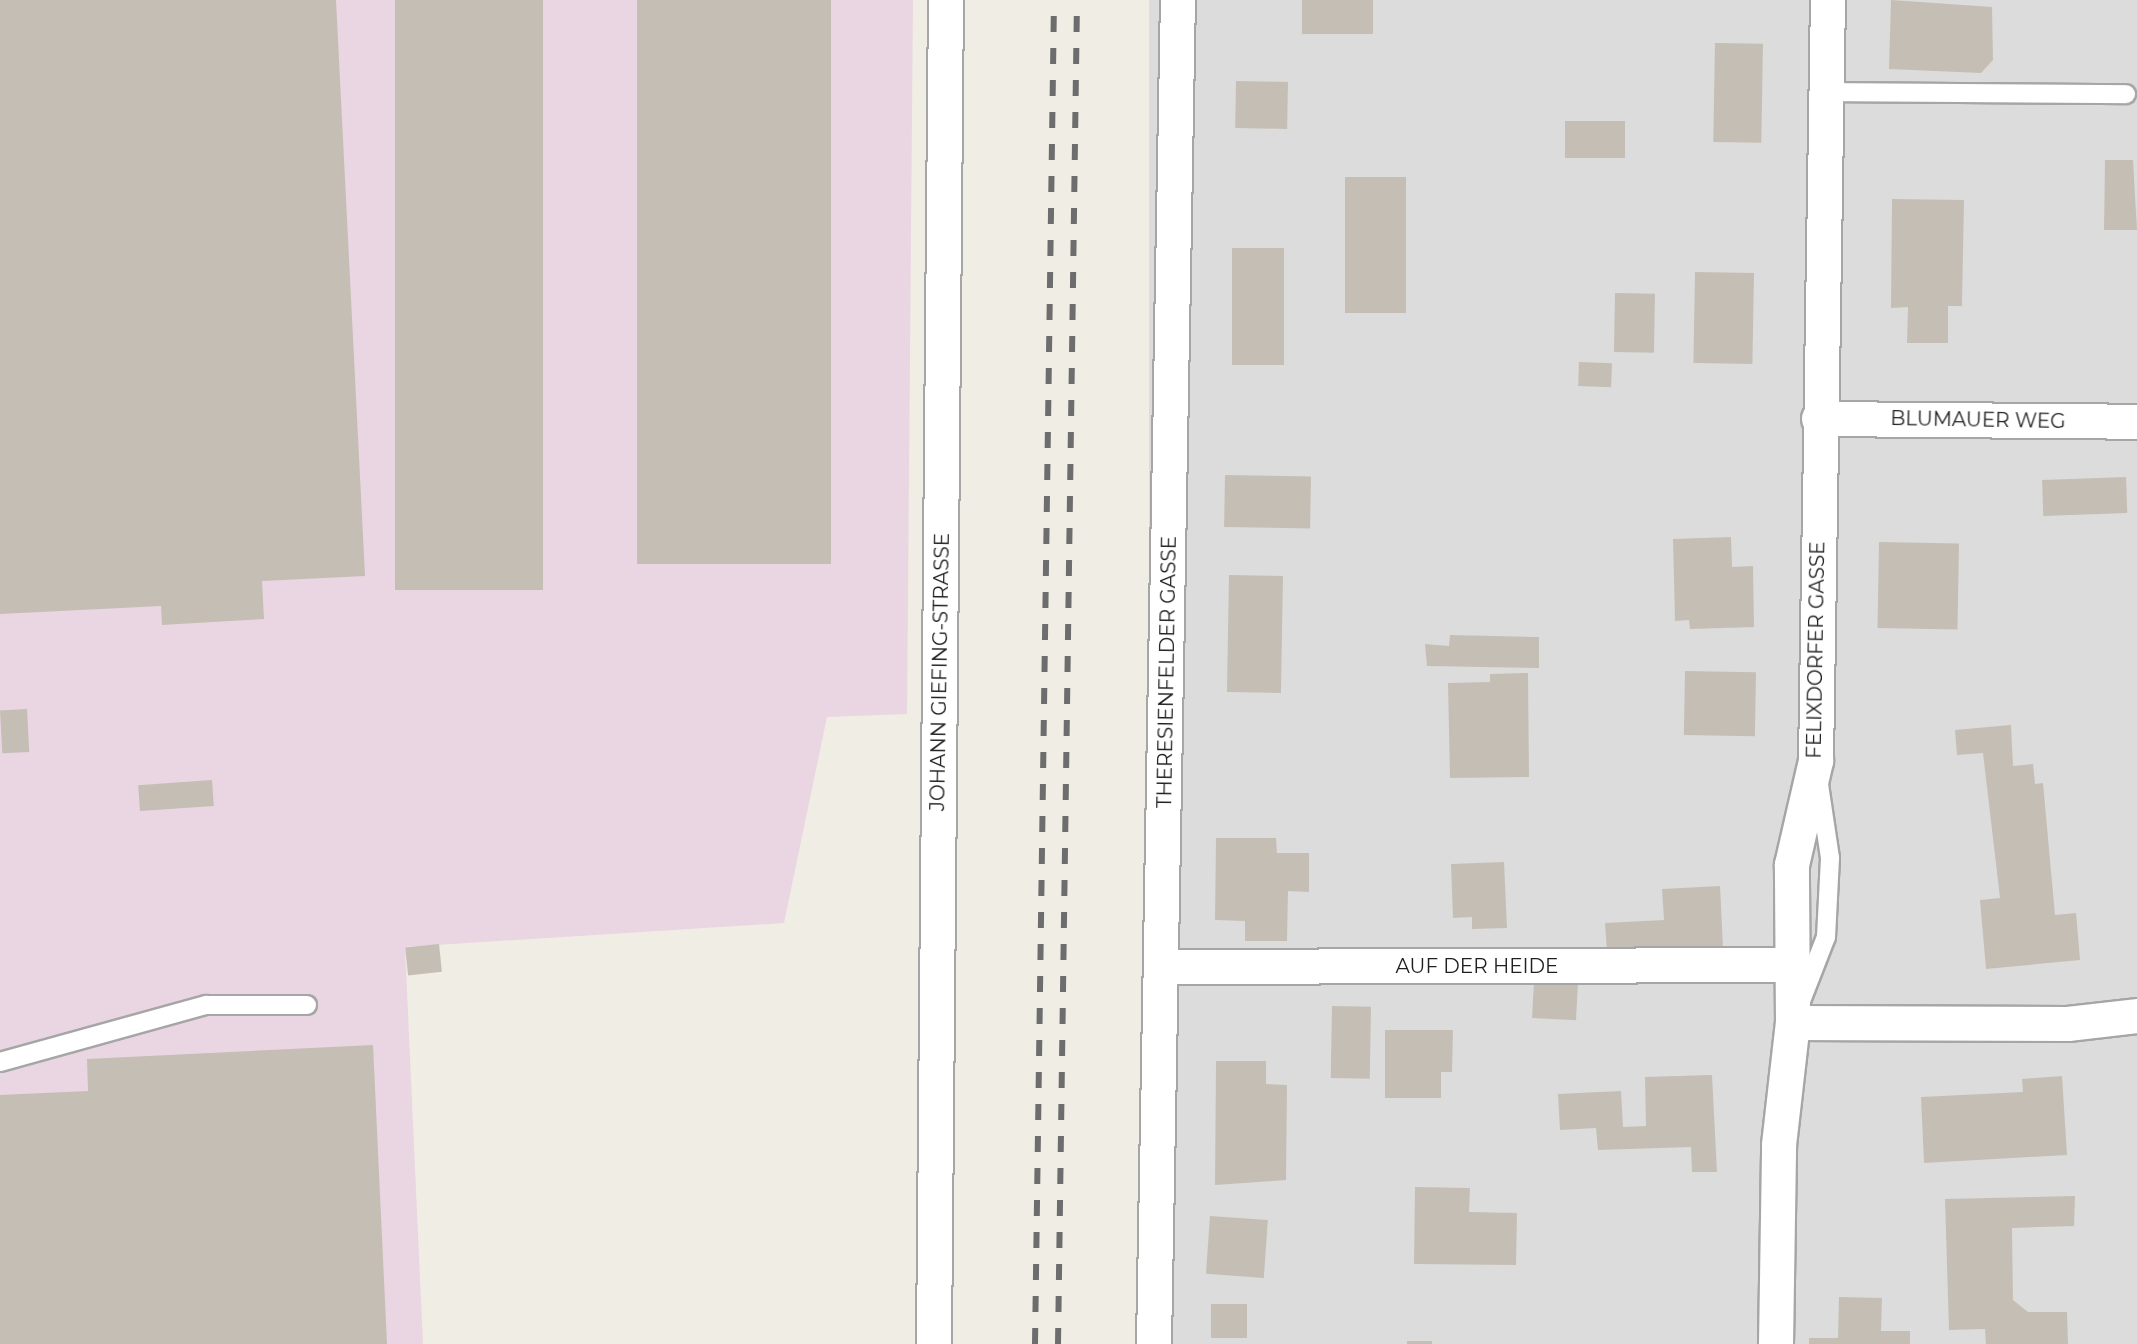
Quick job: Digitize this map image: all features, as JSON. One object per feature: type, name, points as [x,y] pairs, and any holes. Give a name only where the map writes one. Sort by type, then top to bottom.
[{"type":"street","name":"JOHANN GIEFING-STRASSE","points":[[934,1344],[946,0]]},
{"type":"street","name":"THERESIENFELDER GASSE","points":[[1154,1344],[1178,0]]},
{"type":"street","name":"FELIXDORFER GASSE","points":[[1776,1344],[1779,1145],[1793,1023],[1792,865],[1816,761],[1828,0]]},
{"type":"street","name":"BLUMAUER WEG","points":[[1819,419],[2137,422]]},
{"type":"street","name":"AUF DER HEIDE","points":[[1162,967],[1792,965]]},
{"type":"street","points":[[1793,1023],[2068,1024],[2137,1016]]},
{"type":"lane","points":[[1826,92],[2126,94]]},
{"type":"lane","points":[[1793,1023],[1826,937],[1830,858],[1816,761]]},
{"type":"lane","points":[[0,1062],[206,1005],[307,1005]]},
{"type":"shaded area","points":[[0,0],[913,0],[907,714],[827,717],[784,923],[405,947],[423,1344],[0,1344]]},
{"type":"shaded area","points":[[1149,0],[2137,0],[2137,1344],[1149,1344]]},
{"type":"building","points":[[0,0],[336,0],[365,576],[262,581],[264,619],[162,625],[161,606],[0,614]]},
{"type":"building","points":[[395,0],[543,0],[543,590],[395,590]]},
{"type":"building","points":[[637,0],[831,0],[831,564],[637,564]]},
{"type":"building","points":[[1302,0],[1373,0],[1373,34],[1302,34]]},
{"type":"building","points":[[1891,0],[1992,7],[1993,60],[1981,73],[1889,69]]},
{"type":"building","points":[[1715,43],[1763,44],[1761,143],[1713,142]]},
{"type":"building","points":[[1236,81],[1288,82],[1287,129],[1235,128]]},
{"type":"building","points":[[1565,121],[1625,121],[1625,158],[1565,158]]},
{"type":"building","points":[[2105,160],[2133,160],[2137,230],[2104,230]]},
{"type":"building","points":[[1345,177],[1406,177],[1406,313],[1345,313]]},
{"type":"building","points":[[1892,199],[1964,200],[1962,306],[1948,306],[1948,343],[1907,343],[1908,307],[1891,308]]},
{"type":"building","points":[[1232,248],[1284,248],[1284,365],[1232,365]]},
{"type":"building","points":[[1695,272],[1754,273],[1752,364],[1693,363]]},
{"type":"building","points":[[1615,293],[1655,294],[1654,353],[1614,352]]},
{"type":"building","points":[[1579,362],[1612,363],[1611,387],[1578,386]]},
{"type":"building","points":[[1225,475],[1311,477],[1310,528],[1224,527]]},
{"type":"building","points":[[2126,477],[2127,513],[2043,516],[2042,480]]},
{"type":"building","points":[[1731,537],[1732,567],[1753,566],[1754,627],[1690,629],[1689,620],[1675,621],[1673,539]]},
{"type":"building","points":[[1879,542],[1959,543],[1957,629],[1877,628]]},
{"type":"building","points":[[1229,575],[1283,576],[1281,693],[1227,692]]},
{"type":"building","points":[[1450,635],[1539,637],[1539,668],[1427,666],[1425,644],[1449,646]]},
{"type":"building","points":[[1685,671],[1756,672],[1755,736],[1684,735]]},
{"type":"building","points":[[1528,673],[1529,777],[1450,778],[1448,683],[1490,682],[1490,674]]},
{"type":"building","points":[[27,709],[29,752],[2,753],[0,710]]},
{"type":"building","points":[[2011,725],[2013,766],[2033,764],[2035,784],[2043,783],[2055,915],[2076,913],[2080,960],[1986,969],[1980,900],[2000,898],[1983,753],[1957,755],[1955,730]]},
{"type":"building","points":[[212,780],[214,806],[140,811],[138,785]]},
{"type":"building","points":[[1216,838],[1276,838],[1277,853],[1309,853],[1309,892],[1288,891],[1287,941],[1245,941],[1245,921],[1215,920]]},
{"type":"building","points":[[1504,862],[1507,928],[1472,929],[1472,917],[1453,918],[1451,864]]},
{"type":"building","points":[[1720,886],[1723,947],[1607,952],[1605,923],[1664,920],[1662,889]]},
{"type":"building","points":[[439,944],[442,972],[408,975],[405,948]]},
{"type":"building","points":[[1534,981],[1578,983],[1576,1020],[1532,1018]]},
{"type":"building","points":[[1332,1006],[1371,1007],[1370,1079],[1331,1078]]},
{"type":"building","points":[[1385,1030],[1453,1030],[1452,1072],[1441,1072],[1441,1098],[1385,1098]]},
{"type":"building","points":[[373,1045],[387,1344],[0,1344],[0,1095],[88,1091],[87,1059]]},
{"type":"building","points":[[1216,1061],[1266,1061],[1266,1084],[1287,1085],[1286,1180],[1215,1185]]},
{"type":"building","points":[[1712,1075],[1717,1172],[1692,1172],[1691,1147],[1598,1150],[1596,1128],[1560,1130],[1558,1094],[1621,1091],[1623,1127],[1646,1126],[1645,1077]]},
{"type":"building","points":[[2062,1076],[2067,1155],[1924,1163],[1921,1097],[2023,1092],[2022,1079]]},
{"type":"building","points":[[1415,1187],[1470,1188],[1469,1212],[1517,1213],[1516,1265],[1414,1264]]},
{"type":"building","points":[[2075,1196],[2074,1226],[2012,1228],[2013,1300],[2028,1312],[2067,1312],[2068,1344],[1986,1344],[1985,1329],[1949,1330],[1945,1199]]},
{"type":"building","points":[[1210,1216],[1268,1220],[1264,1278],[1206,1274]]},
{"type":"building","points":[[1839,1297],[1882,1298],[1881,1331],[1910,1331],[1910,1344],[1809,1344],[1809,1338],[1838,1338]]},
{"type":"building","points":[[1211,1304],[1247,1304],[1247,1338],[1211,1338]]},
{"type":"building","points":[[1407,1341],[1432,1341],[1432,1344],[1407,1344]]},
{"type":"railway","points":[[1035,1344],[1054,0]]},
{"type":"railway","points":[[1058,1344],[1077,0]]}]
